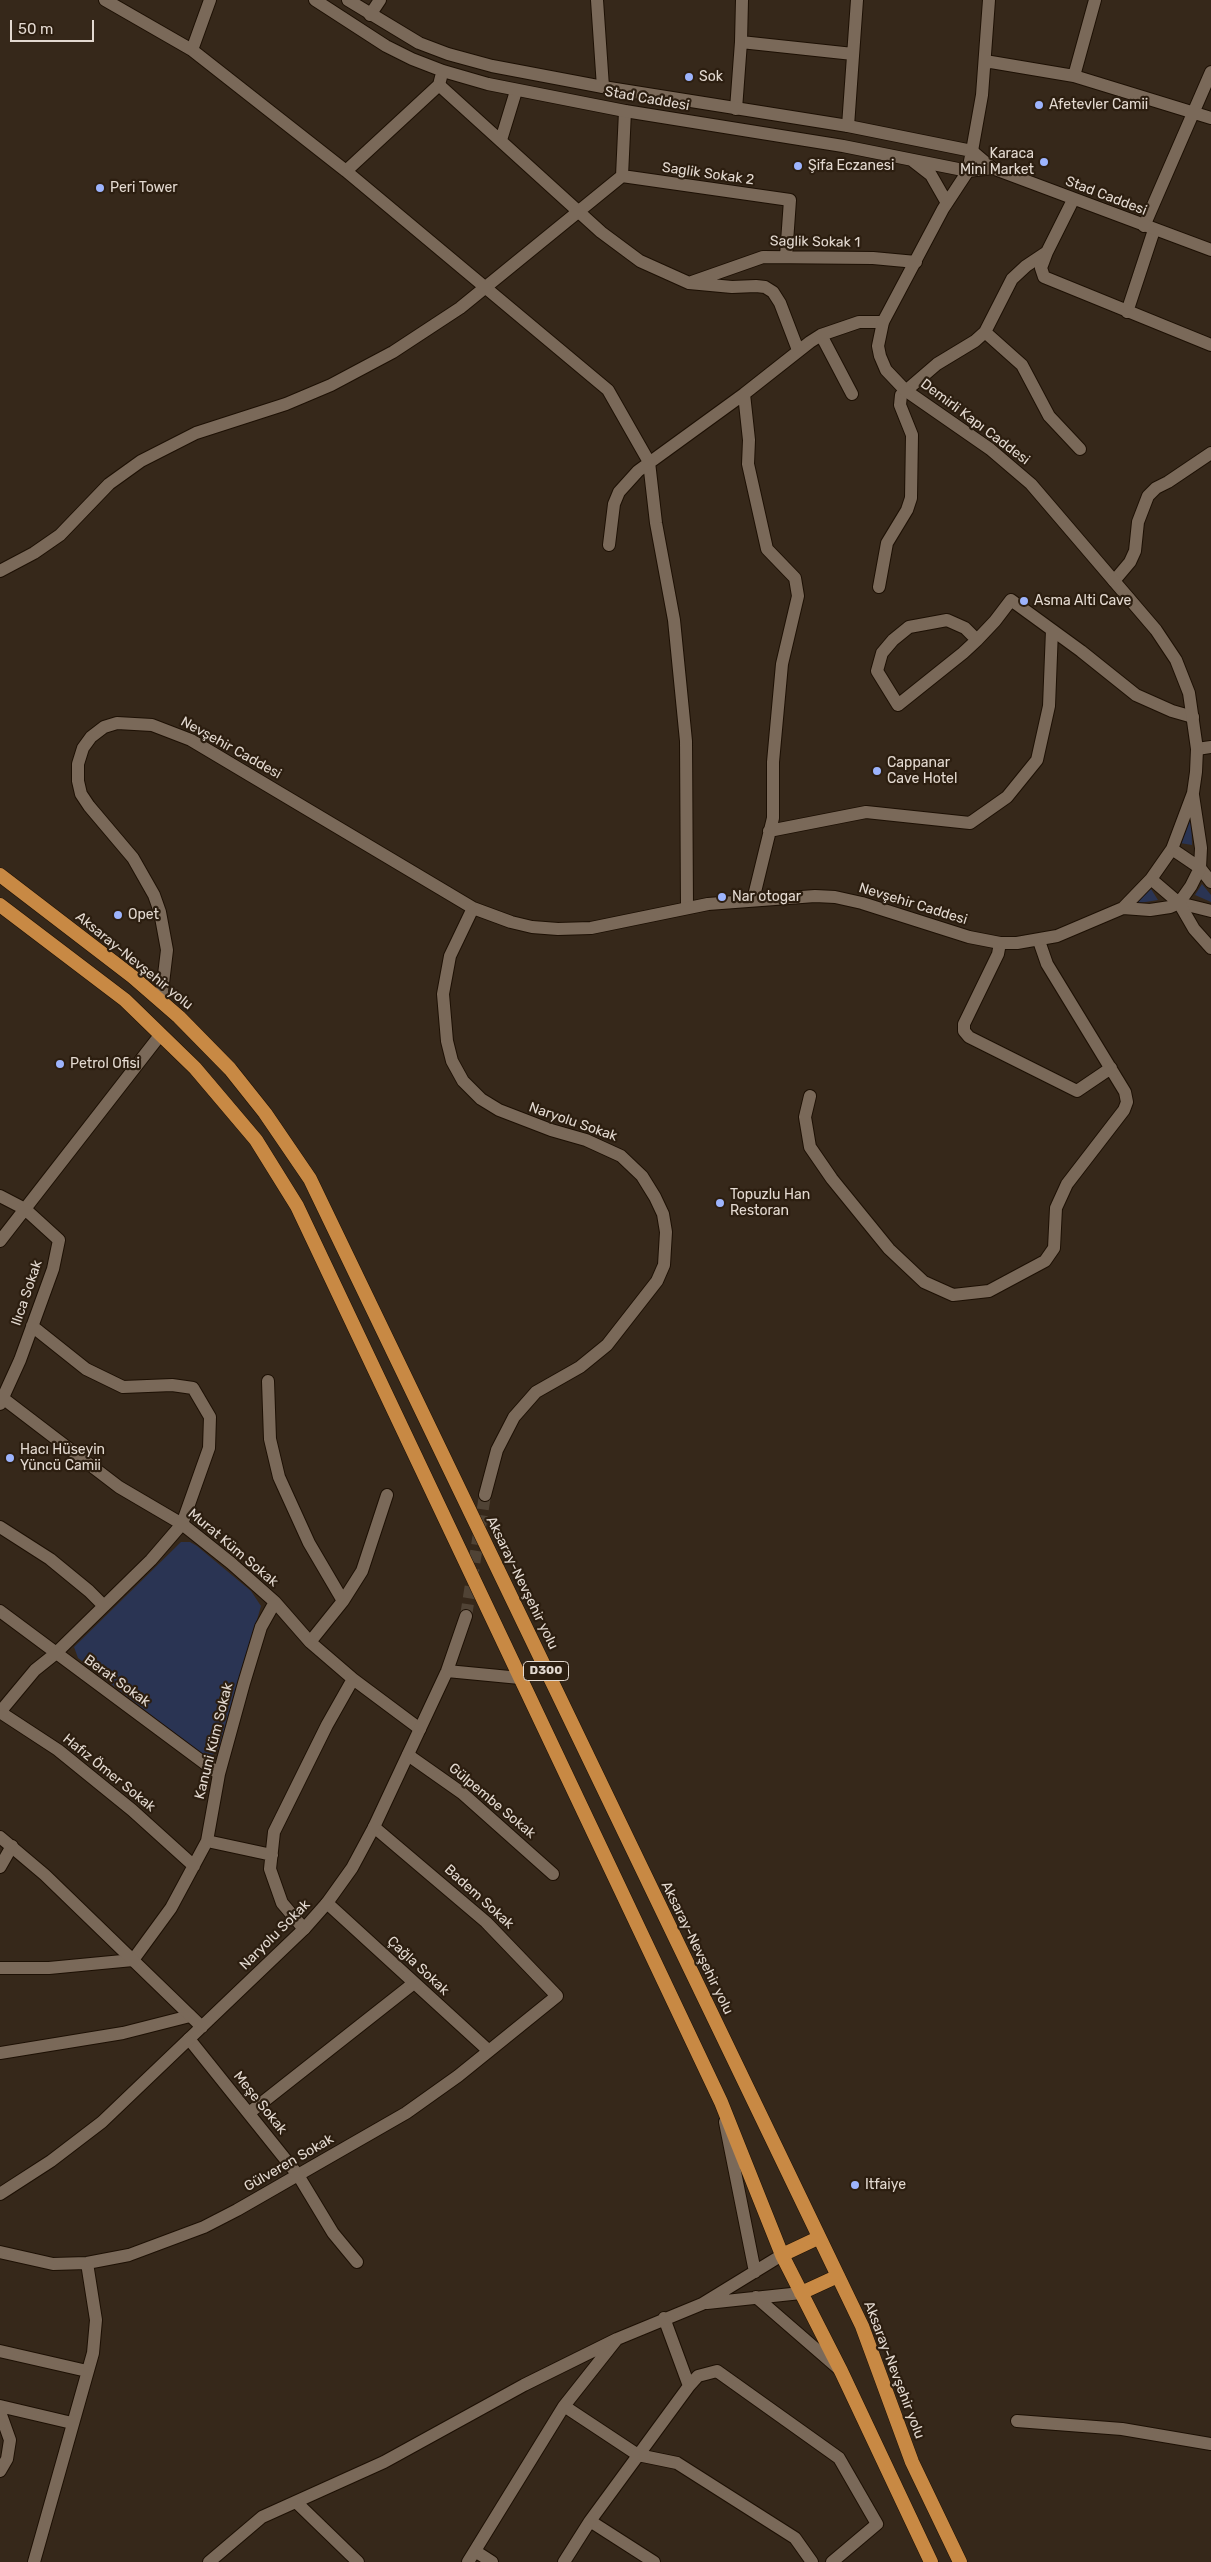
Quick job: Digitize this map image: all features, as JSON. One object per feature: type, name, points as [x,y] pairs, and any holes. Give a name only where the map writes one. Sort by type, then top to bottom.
[{"type":"highway","name":"Aksaray-Nevşehir yolu","points":[[0,876],[161,1000],[230,1069],[264,1113],[310,1179],[862,2326],[912,2462],[960,2562]]},
{"type":"highway","name":"D300","points":[[0,904],[125,1000],[161,1034],[230,1106],[256,1140],[297,1206],[721,2102],[782,2255],[841,2371],[932,2562]]},
{"type":"highway","points":[[782,2255],[818,2238]]},
{"type":"highway","points":[[801,2294],[838,2276]]},
{"type":"street","points":[[105,0],[192,50],[346,171],[608,390],[649,462],[657,531],[674,620],[684,704],[687,908]]},
{"type":"street","points":[[192,50],[210,0]]},
{"type":"street","name":"Stad Caddesi","points":[[315,0],[386,46],[443,71],[516,90],[625,111],[912,159],[968,171],[992,168]]},
{"type":"street","name":"Stad Caddesi","points":[[348,0],[411,38],[448,54],[492,66],[603,87],[848,126],[972,151],[992,168],[1073,200],[1211,250]]},
{"type":"street","points":[[370,14],[380,0]]},
{"type":"street","points":[[597,0],[603,87]]},
{"type":"street","points":[[736,109],[742,42],[742,0]]},
{"type":"street","points":[[848,126],[857,0]]},
{"type":"street","points":[[968,171],[978,124],[990,0]]},
{"type":"street","points":[[1074,76],[1095,0]]},
{"type":"street","points":[[742,42],[853,54]]},
{"type":"street","points":[[346,171],[439,85],[448,54]]},
{"type":"street","points":[[985,61],[1074,76],[1194,111],[1211,118]]},
{"type":"street","points":[[1127,312],[1149,228],[1211,72]]},
{"type":"street","points":[[439,85],[579,211],[640,261],[689,283],[704,286],[765,287],[773,292],[780,303],[798,350]]},
{"type":"street","points":[[501,140],[516,90]]},
{"type":"street","points":[[0,571],[34,553],[60,534],[109,484],[141,461],[196,433],[286,404],[331,385],[393,352],[444,319],[486,288],[622,176],[625,111]]},
{"type":"street","points":[[912,159],[930,175],[948,202]]},
{"type":"street","name":"Demirli Kapı Caddesi","points":[[968,171],[948,202],[883,322],[878,346],[880,356],[886,370],[906,390],[990,449],[1019,472],[1156,630],[1176,660],[1189,693],[1197,749],[1193,793],[1201,848],[1200,868]]},
{"type":"street","name":"Saglik Sokak 2","points":[[622,176],[790,200],[786,256]]},
{"type":"street","points":[[1073,200],[1047,252],[1041,268],[1044,277],[1211,345]]},
{"type":"street","points":[[879,587],[888,543],[907,510],[910,498],[912,435],[900,405],[901,395],[948,356],[976,341],[985,332],[1012,279],[1026,266],[1047,252]]},
{"type":"street","name":"Saglik Sokak 1","points":[[689,283],[714,272],[763,257],[873,258],[916,262]]},
{"type":"street","points":[[610,545],[612,513],[619,492],[649,462],[744,394],[798,350],[821,335],[859,322],[883,322]]},
{"type":"street","points":[[985,332],[1022,365],[1049,416],[1080,449]]},
{"type":"street","points":[[821,335],[852,394]]},
{"type":"street","points":[[744,394],[749,440],[748,464],[767,549],[795,578],[798,596],[782,664],[773,762],[773,818],[753,900]]},
{"type":"street","points":[[1114,581],[1130,562],[1136,551],[1138,522],[1148,496],[1156,488],[1211,453]]},
{"type":"street","points":[[977,640],[965,628],[947,620],[909,627],[882,653],[877,671],[898,705],[946,668],[977,640],[1011,600],[1136,695],[1154,704],[1193,717]]},
{"type":"street","points":[[769,831],[866,812],[970,823],[985,813],[1007,796],[1037,760],[1049,706],[1052,630]]},
{"type":"street","name":"Nevşehir Caddesi","points":[[161,1000],[167,950],[160,912],[154,895],[133,858],[81,794],[78,781],[78,764],[83,748],[91,737],[104,727],[117,723],[152,725],[191,740],[473,908],[511,922],[558,929],[591,928],[687,908],[753,900],[835,897],[862,903],[945,930],[1000,943],[1039,941],[1080,927],[1123,908],[1151,879]]},
{"type":"street","points":[[1197,749],[1211,747]]},
{"type":"street","name":"Demirli Kapı Caddesi","points":[[1151,879],[1172,849],[1193,793]]},
{"type":"street","points":[[1172,849],[1200,868],[1211,882]]},
{"type":"street","points":[[1178,903],[1192,886],[1200,868]]},
{"type":"street","points":[[1151,879],[1178,903],[1194,929],[1211,948]]},
{"type":"street","points":[[1178,903],[1211,911]]},
{"type":"street","name":"Nevşehir Caddesi","points":[[1123,908],[1150,910],[1178,903]]},
{"type":"street","name":"Naryolu Sokak","points":[[473,908],[450,956],[443,994],[447,1041],[452,1061],[463,1081],[481,1099],[499,1110],[551,1130],[586,1140],[626,1159],[642,1176],[655,1197],[663,1214],[666,1240],[664,1265],[657,1280],[607,1345],[580,1367],[536,1392],[514,1417],[497,1450],[485,1495]]},
{"type":"street","points":[[810,1096],[805,1117],[810,1147],[832,1178],[889,1249],[924,1282],[953,1295],[989,1291],[1045,1261],[1054,1248],[1056,1208],[1067,1184],[1124,1110],[1127,1102],[1125,1092],[1048,964],[1039,941]]},
{"type":"street","points":[[1000,943],[998,954],[964,1024],[964,1031],[969,1037],[1077,1091],[1111,1068]]},
{"type":"street","points":[[0,1241],[161,1034]]},
{"type":"street","points":[[0,1196],[25,1209]]},
{"type":"street","name":"Ilıca Sokak","points":[[1,1400],[32,1326],[53,1269],[59,1240],[25,1209]]},
{"type":"street","points":[[0,1712],[35,1670],[55,1654],[151,1560],[182,1524],[209,1448],[210,1417],[193,1388],[172,1385],[123,1388],[86,1369],[32,1326]]},
{"type":"street","points":[[268,1381],[270,1439],[279,1477],[309,1543],[343,1601]]},
{"type":"street","name":"Murat Küm Sokak","points":[[1,1400],[119,1487],[182,1524],[231,1563],[274,1602],[310,1642],[354,1680],[420,1729]]},
{"type":"street","points":[[310,1642],[343,1601],[362,1572],[388,1495]]},
{"type":"street","points":[[0,1528],[50,1559],[104,1606]]},
{"type":"street","name":"Kanuni Küm Sokak","points":[[133,1960],[171,1908],[207,1841],[218,1774],[262,1627],[274,1602]]},
{"type":"street","name":"Berat Sokak","points":[[0,1611],[55,1654],[218,1774]]},
{"type":"street","name":"Naryolu Sokak","points":[[0,2194],[51,2161],[102,2122],[304,1930],[327,1903],[352,1868],[374,1827],[447,1671],[466,1616]]},
{"type":"street","points":[[447,1671],[520,1678]]},
{"type":"street","points":[[304,1930],[282,1904],[270,1869],[274,1832],[327,1725],[354,1680]]},
{"type":"street","name":"Hafız Ömer Sokak","points":[[0,1712],[58,1750],[132,1810],[194,1866]]},
{"type":"street","name":"Gülpembe Sokak","points":[[408,1755],[462,1793],[553,1874]]},
{"type":"street","name":"Badem Sokak","points":[[374,1827],[486,1922],[557,1996]]},
{"type":"street","points":[[0,1837],[12,1846],[202,2027]]},
{"type":"street","points":[[207,1841],[272,1855]]},
{"type":"street","points":[[0,1867],[12,1846]]},
{"type":"street","name":"Çağla Sokak","points":[[327,1903],[488,2051]]},
{"type":"street","points":[[0,1968],[49,1968],[133,1960]]},
{"type":"street","points":[[249,2113],[414,1983]]},
{"type":"street","name":"Gülveren Sokak","points":[[0,2252],[53,2264],[88,2263],[128,2255],[204,2227],[406,2113],[430,2097],[557,1996]]},
{"type":"street","points":[[0,2053],[123,2033],[190,2016]]},
{"type":"street","name":"Meşe Sokak","points":[[190,2039],[298,2175],[333,2233],[357,2262]]},
{"type":"street","points":[[721,2102],[755,2272]]},
{"type":"street","points":[[214,2561],[262,2517],[384,2462],[524,2385],[617,2339],[664,2318],[702,2304],[782,2255]]},
{"type":"street","points":[[34,2562],[93,2353],[96,2320],[88,2263]]},
{"type":"street","points":[[702,2304],[756,2297],[801,2294]]},
{"type":"street","points":[[756,2297],[841,2371]]},
{"type":"street","points":[[664,2318],[689,2386]]},
{"type":"street","points":[[492,2562],[472,2556],[564,2406],[617,2339]]},
{"type":"street","points":[[0,2352],[87,2371]]},
{"type":"street","points":[[564,2562],[590,2521],[689,2386],[698,2376],[717,2371],[839,2458],[878,2524],[832,2562]]},
{"type":"street","points":[[0,2406],[72,2423]]},
{"type":"street","points":[[564,2406],[638,2455],[677,2463],[795,2538],[812,2562]]},
{"type":"street","points":[[0,2412],[10,2440],[7,2459],[0,2471]]},
{"type":"street","points":[[1017,2421],[1122,2429],[1211,2444]]},
{"type":"street","points":[[296,2502],[358,2562]]},
{"type":"street","points":[[590,2521],[654,2562]]},
{"type":"shaded area","points":[[1191,812],[1192,845],[1180,843]]},
{"type":"shaded area","points":[[1202,884],[1211,895],[1211,902],[1195,895]]},
{"type":"shaded area","points":[[1151,889],[1158,900],[1133,904]]},
{"type":"shaded area","points":[[181,1542],[190,1542],[197,1546],[251,1591],[261,1606],[221,1745],[216,1753],[210,1756],[201,1754],[78,1658],[74,1647]]},
{"type":"tunnel","points":[[466,1616],[485,1495]]},
{"type":"place","name":"Sok","points":[[689,77]]},
{"type":"place","name":"Afetevler Camii","points":[[1039,105]]},
{"type":"place","name":"Karaca Mini Market","points":[[1044,162]]},
{"type":"place","name":"Şifa Eczanesi","points":[[798,166]]},
{"type":"place","name":"Peri Tower","points":[[100,188]]},
{"type":"place","name":"Asma Alti Cave","points":[[1024,601]]},
{"type":"place","name":"Cappanar Cave Hotel","points":[[877,771]]},
{"type":"place","name":"Nar otogar","points":[[722,897]]},
{"type":"place","name":"Opet","points":[[118,915]]},
{"type":"place","name":"Petrol Ofisi","points":[[60,1064]]},
{"type":"place","name":"Topuzlu Han Restoran","points":[[720,1203]]},
{"type":"place","name":"Hacı Hüseyin Yüncü Camii","points":[[10,1458]]},
{"type":"place","name":"Itfaiye","points":[[855,2185]]}]
